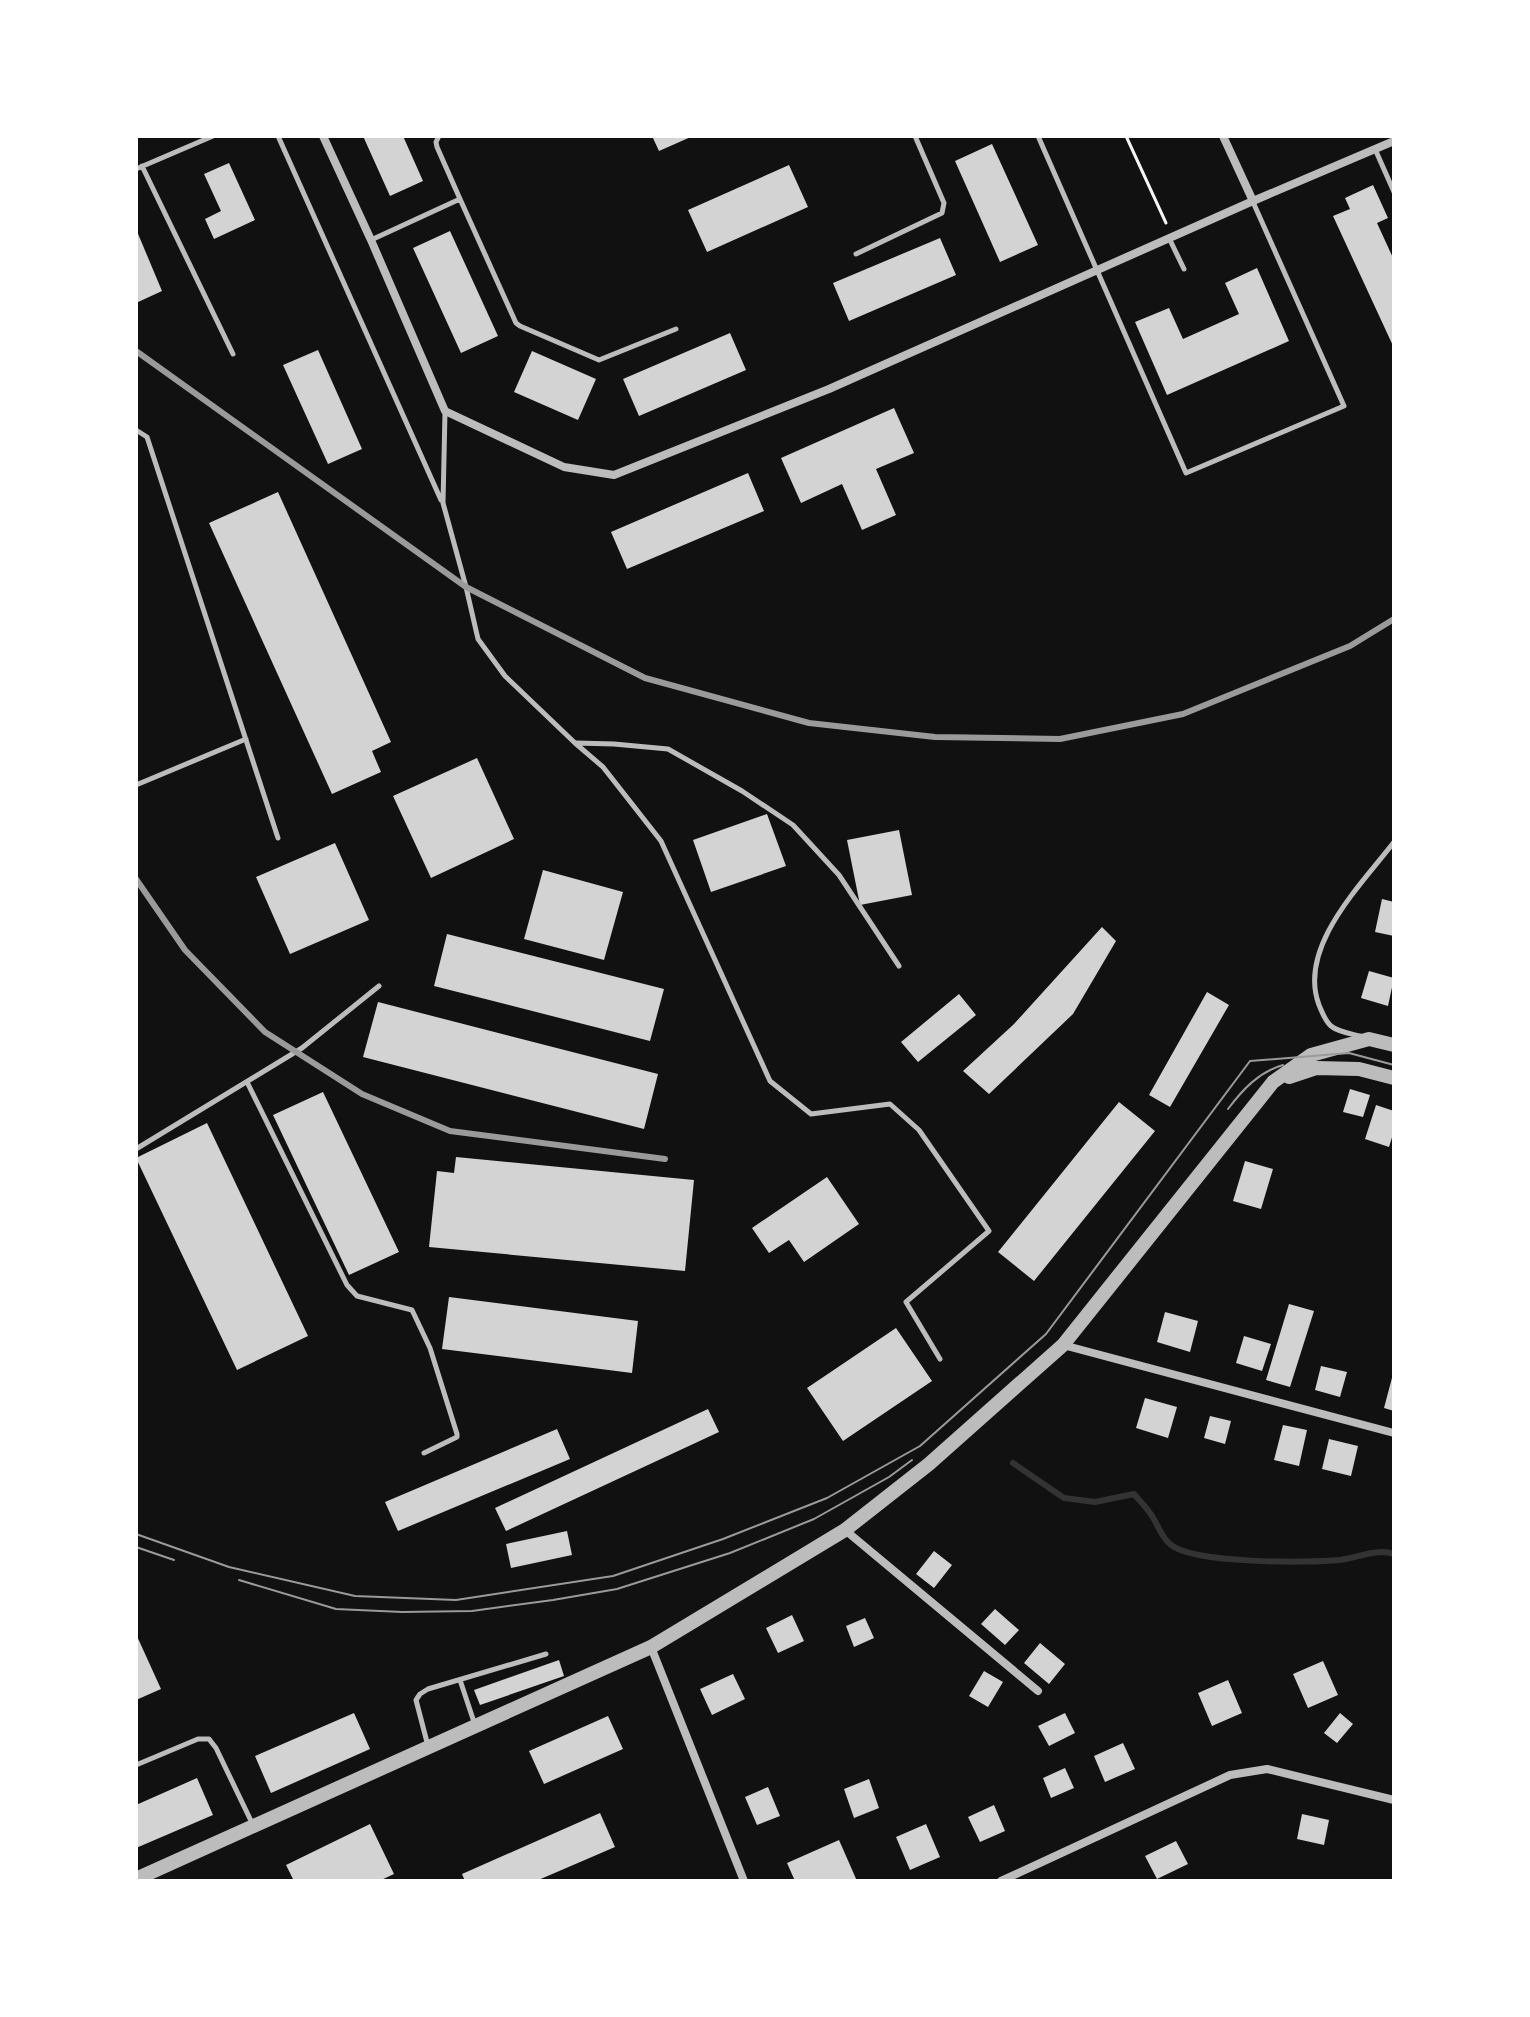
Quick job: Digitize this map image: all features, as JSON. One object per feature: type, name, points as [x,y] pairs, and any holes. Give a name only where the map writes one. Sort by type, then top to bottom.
[{"type":"street","points":[[323,136],[445,411],[564,467],[614,475],[829,389],[1097,270],[1169,233],[1394,141]]},
{"type":"street","points":[[1223,136],[1253,201]]},
{"type":"street","points":[[136,1879],[651,1647],[845,1530],[929,1464],[1063,1345],[1273,1082],[1311,1055],[1369,1039],[1394,1045]]},
{"type":"street","points":[[1273,1082],[1316,1068],[1359,1069],[1394,1078]]},
{"type":"street","points":[[1063,1345],[1394,1433]]},
{"type":"street","points":[[845,1530],[1038,1691]]},
{"type":"street","points":[[651,1647],[744,1881]]},
{"type":"street","points":[[1001,1881],[1230,1775],[1249,1770],[1267,1769],[1394,1800]]},
{"type":"lane","points":[[213,136],[139,167],[233,354]]},
{"type":"lane","points":[[278,136],[443,503],[478,639],[505,676],[603,767],[661,841],[770,1081],[811,1114],[890,1104],[919,1130],[989,1231],[906,1302],[940,1359]]},
{"type":"lane","points":[[439,136],[437,147],[516,323],[599,360],[676,329]]},
{"type":"lane","points":[[856,254],[942,213],[944,203],[915,136]]},
{"type":"lane","points":[[1038,136],[1186,473],[1344,406],[1253,201]]},
{"type":"lane","points":[[1375,149],[1394,192]]},
{"type":"lane","points":[[371,240],[460,199]]},
{"type":"lane","points":[[1169,233],[1184,269]]},
{"type":"lane","points":[[443,503],[445,411]]},
{"type":"lane","points":[[136,430],[147,437],[278,838]]},
{"type":"lane","points":[[136,785],[246,739]]},
{"type":"lane","points":[[575,743],[668,749],[742,791],[793,825],[839,875],[899,966]]},
{"type":"lane","points":[[1369,1039],[1333,1028],[1323,1015],[1313,978],[1317,955],[1330,929],[1394,842]]},
{"type":"lane","points":[[136,1149],[302,1048],[379,986]]},
{"type":"lane","points":[[247,1082],[347,1285],[357,1296],[412,1310],[430,1348],[457,1434],[449,1443],[424,1453]]},
{"type":"lane","points":[[428,1747],[416,1700],[420,1694],[546,1654]]},
{"type":"lane","points":[[460,1680],[475,1726]]},
{"type":"lane","points":[[136,1765],[198,1739],[209,1739],[253,1826]]},
{"type":"path","points":[[1126,136],[1169,233]]},
{"type":"building","points":[[363,136],[403,136],[423,181],[390,196]]},
{"type":"building","points":[[652,136],[693,136],[659,151]]},
{"type":"building","points":[[992,144],[1038,245],[1000,262],[955,161]]},
{"type":"building","points":[[229,163],[255,220],[214,239],[205,219],[221,211],[204,174]]},
{"type":"building","points":[[789,165],[808,207],[707,252],[688,210]]},
{"type":"building","points":[[1373,185],[1388,218],[1377,223],[1394,260],[1394,348],[1333,216],[1350,209],[1345,198]]},
{"type":"building","points":[[136,229],[162,291],[136,303]]},
{"type":"building","points":[[450,231],[498,336],[461,353],[413,248]]},
{"type":"building","points":[[940,238],[956,275],[849,321],[833,283]]},
{"type":"building","points":[[1257,268],[1289,341],[1167,395],[1135,322],[1169,308],[1183,339],[1239,314],[1225,283]]},
{"type":"building","points":[[730,333],[746,370],[639,416],[623,379]]},
{"type":"building","points":[[318,350],[362,449],[328,464],[283,365]]},
{"type":"building","points":[[532,351],[596,379],[578,420],[514,392]]},
{"type":"building","points":[[894,408],[914,453],[876,469],[896,515],[862,530],[842,484],[801,503],[781,458]]},
{"type":"building","points":[[748,473],[764,511],[627,569],[611,532]]},
{"type":"building","points":[[278,492],[391,742],[372,751],[381,772],[332,794],[209,523]]},
{"type":"building","points":[[477,758],[514,839],[431,878],[393,796]]},
{"type":"building","points":[[767,814],[786,866],[711,892],[693,840]]},
{"type":"building","points":[[899,830],[912,895],[860,905],[847,840]]},
{"type":"building","points":[[335,843],[369,920],[290,954],[256,877]]},
{"type":"building","points":[[543,870],[623,892],[604,960],[524,939]]},
{"type":"building","points":[[1382,899],[1394,902],[1394,936],[1375,932]]},
{"type":"building","points":[[1102,927],[1116,941],[1073,1014],[989,1094],[963,1071],[1014,1024]]},
{"type":"building","points":[[447,934],[664,989],[650,1041],[434,986]]},
{"type":"building","points":[[1369,971],[1394,978],[1388,1006],[1361,998]]},
{"type":"building","points":[[1207,992],[1229,1005],[1170,1107],[1149,1095]]},
{"type":"building","points":[[959,994],[976,1015],[918,1062],[901,1042]]},
{"type":"building","points":[[378,1002],[658,1074],[644,1129],[363,1057]]},
{"type":"building","points":[[1350,1089],[1370,1095],[1363,1117],[1343,1112]]},
{"type":"building","points":[[323,1092],[399,1252],[349,1275],[273,1115]]},
{"type":"building","points":[[1119,1102],[1155,1131],[1034,1281],[998,1252]]},
{"type":"building","points":[[1376,1105],[1394,1111],[1394,1131],[1389,1147],[1365,1139]]},
{"type":"building","points":[[207,1123],[308,1336],[237,1370],[136,1158]]},
{"type":"building","points":[[456,1157],[694,1180],[685,1271],[429,1247],[437,1171],[454,1173]]},
{"type":"building","points":[[1245,1161],[1273,1169],[1261,1209],[1233,1201]]},
{"type":"building","points":[[827,1177],[859,1224],[804,1262],[789,1240],[769,1253],[752,1228]]},
{"type":"building","points":[[449,1297],[638,1321],[632,1373],[442,1349]]},
{"type":"building","points":[[1289,1304],[1314,1311],[1290,1387],[1266,1380]]},
{"type":"building","points":[[1165,1312],[1198,1321],[1190,1352],[1157,1342]]},
{"type":"building","points":[[896,1328],[932,1381],[843,1441],[807,1388]]},
{"type":"building","points":[[1244,1336],[1271,1344],[1262,1371],[1236,1363]]},
{"type":"building","points":[[1321,1366],[1347,1372],[1340,1397],[1315,1390]]},
{"type":"building","points":[[1394,1374],[1394,1411],[1384,1408]]},
{"type":"building","points":[[1145,1398],[1177,1407],[1168,1438],[1136,1428]]},
{"type":"building","points":[[708,1409],[719,1432],[506,1531],[495,1508]]},
{"type":"building","points":[[1210,1416],[1231,1421],[1225,1444],[1204,1438]]},
{"type":"building","points":[[1283,1425],[1307,1430],[1299,1466],[1274,1460]]},
{"type":"building","points":[[557,1429],[570,1459],[398,1531],[385,1502]]},
{"type":"building","points":[[1329,1439],[1358,1446],[1351,1476],[1322,1469]]},
{"type":"building","points":[[567,1531],[572,1555],[511,1568],[506,1544]]},
{"type":"building","points":[[934,1551],[952,1565],[934,1588],[916,1574]]},
{"type":"building","points":[[995,1609],[1019,1630],[1005,1645],[981,1624]]},
{"type":"building","points":[[792,1615],[804,1641],[778,1653],[766,1628]]},
{"type":"building","points":[[865,1618],[874,1638],[854,1647],[846,1626]]},
{"type":"building","points":[[136,1634],[161,1689],[136,1700]]},
{"type":"building","points":[[1040,1643],[1065,1664],[1049,1684],[1024,1663]]},
{"type":"building","points":[[559,1660],[564,1676],[480,1705],[474,1690]]},
{"type":"building","points":[[1323,1661],[1338,1695],[1308,1708],[1293,1674]]},
{"type":"building","points":[[984,1671],[1003,1682],[988,1707],[969,1696]]},
{"type":"building","points":[[733,1674],[745,1699],[712,1715],[700,1689]]},
{"type":"building","points":[[1228,1680],[1242,1713],[1212,1726],[1198,1693]]},
{"type":"building","points":[[354,1713],[370,1749],[271,1793],[255,1756]]},
{"type":"building","points":[[1065,1713],[1075,1733],[1049,1746],[1038,1726]]},
{"type":"building","points":[[1340,1713],[1353,1724],[1337,1743],[1324,1733]]},
{"type":"building","points":[[608,1716],[623,1749],[544,1784],[529,1751]]},
{"type":"building","points":[[1123,1743],[1135,1769],[1105,1782],[1094,1756]]},
{"type":"building","points":[[1065,1768],[1074,1788],[1051,1798],[1043,1778]]},
{"type":"building","points":[[197,1778],[213,1815],[136,1848],[136,1805]]},
{"type":"building","points":[[869,1779],[879,1808],[854,1818],[844,1789]]},
{"type":"building","points":[[768,1787],[780,1816],[757,1825],[745,1797]]},
{"type":"building","points":[[994,1805],[1005,1831],[980,1842],[968,1817]]},
{"type":"building","points":[[600,1813],[615,1847],[536,1881],[465,1881],[462,1874]]},
{"type":"building","points":[[1302,1814],[1329,1820],[1324,1845],[1297,1839]]},
{"type":"building","points":[[370,1824],[394,1874],[379,1881],[294,1881],[286,1865]]},
{"type":"building","points":[[926,1824],[940,1857],[910,1870],[896,1837]]},
{"type":"building","points":[[839,1840],[857,1881],[795,1881],[787,1863]]},
{"type":"building","points":[[1176,1841],[1188,1864],[1157,1879],[1145,1856]]},
{"type":"waterway","points":[[1013,1463],[1064,1498],[1095,1502],[1134,1494],[1164,1537],[1182,1551],[1225,1559],[1303,1562],[1340,1560],[1381,1552],[1394,1554]]},
{"type":"tram line","points":[[136,1534],[229,1567],[355,1596],[456,1600],[613,1576],[723,1539],[827,1498],[920,1446],[1046,1334],[1250,1061],[1349,1053],[1394,1065]]},
{"type":"tram line","points":[[1228,1109],[1252,1082],[1283,1065]]},
{"type":"tram line","points":[[239,1580],[336,1609],[402,1612],[472,1611],[617,1589],[730,1553],[814,1519],[889,1477],[912,1460]]},
{"type":"tram line","points":[[136,1547],[174,1560]]},
{"type":"railway","points":[[136,351],[466,587],[645,678],[809,723],[935,737],[1060,739],[1183,714],[1350,646],[1394,619]]},
{"type":"railway","points":[[136,879],[185,950],[265,1032],[362,1094],[450,1131],[665,1159]]}]
